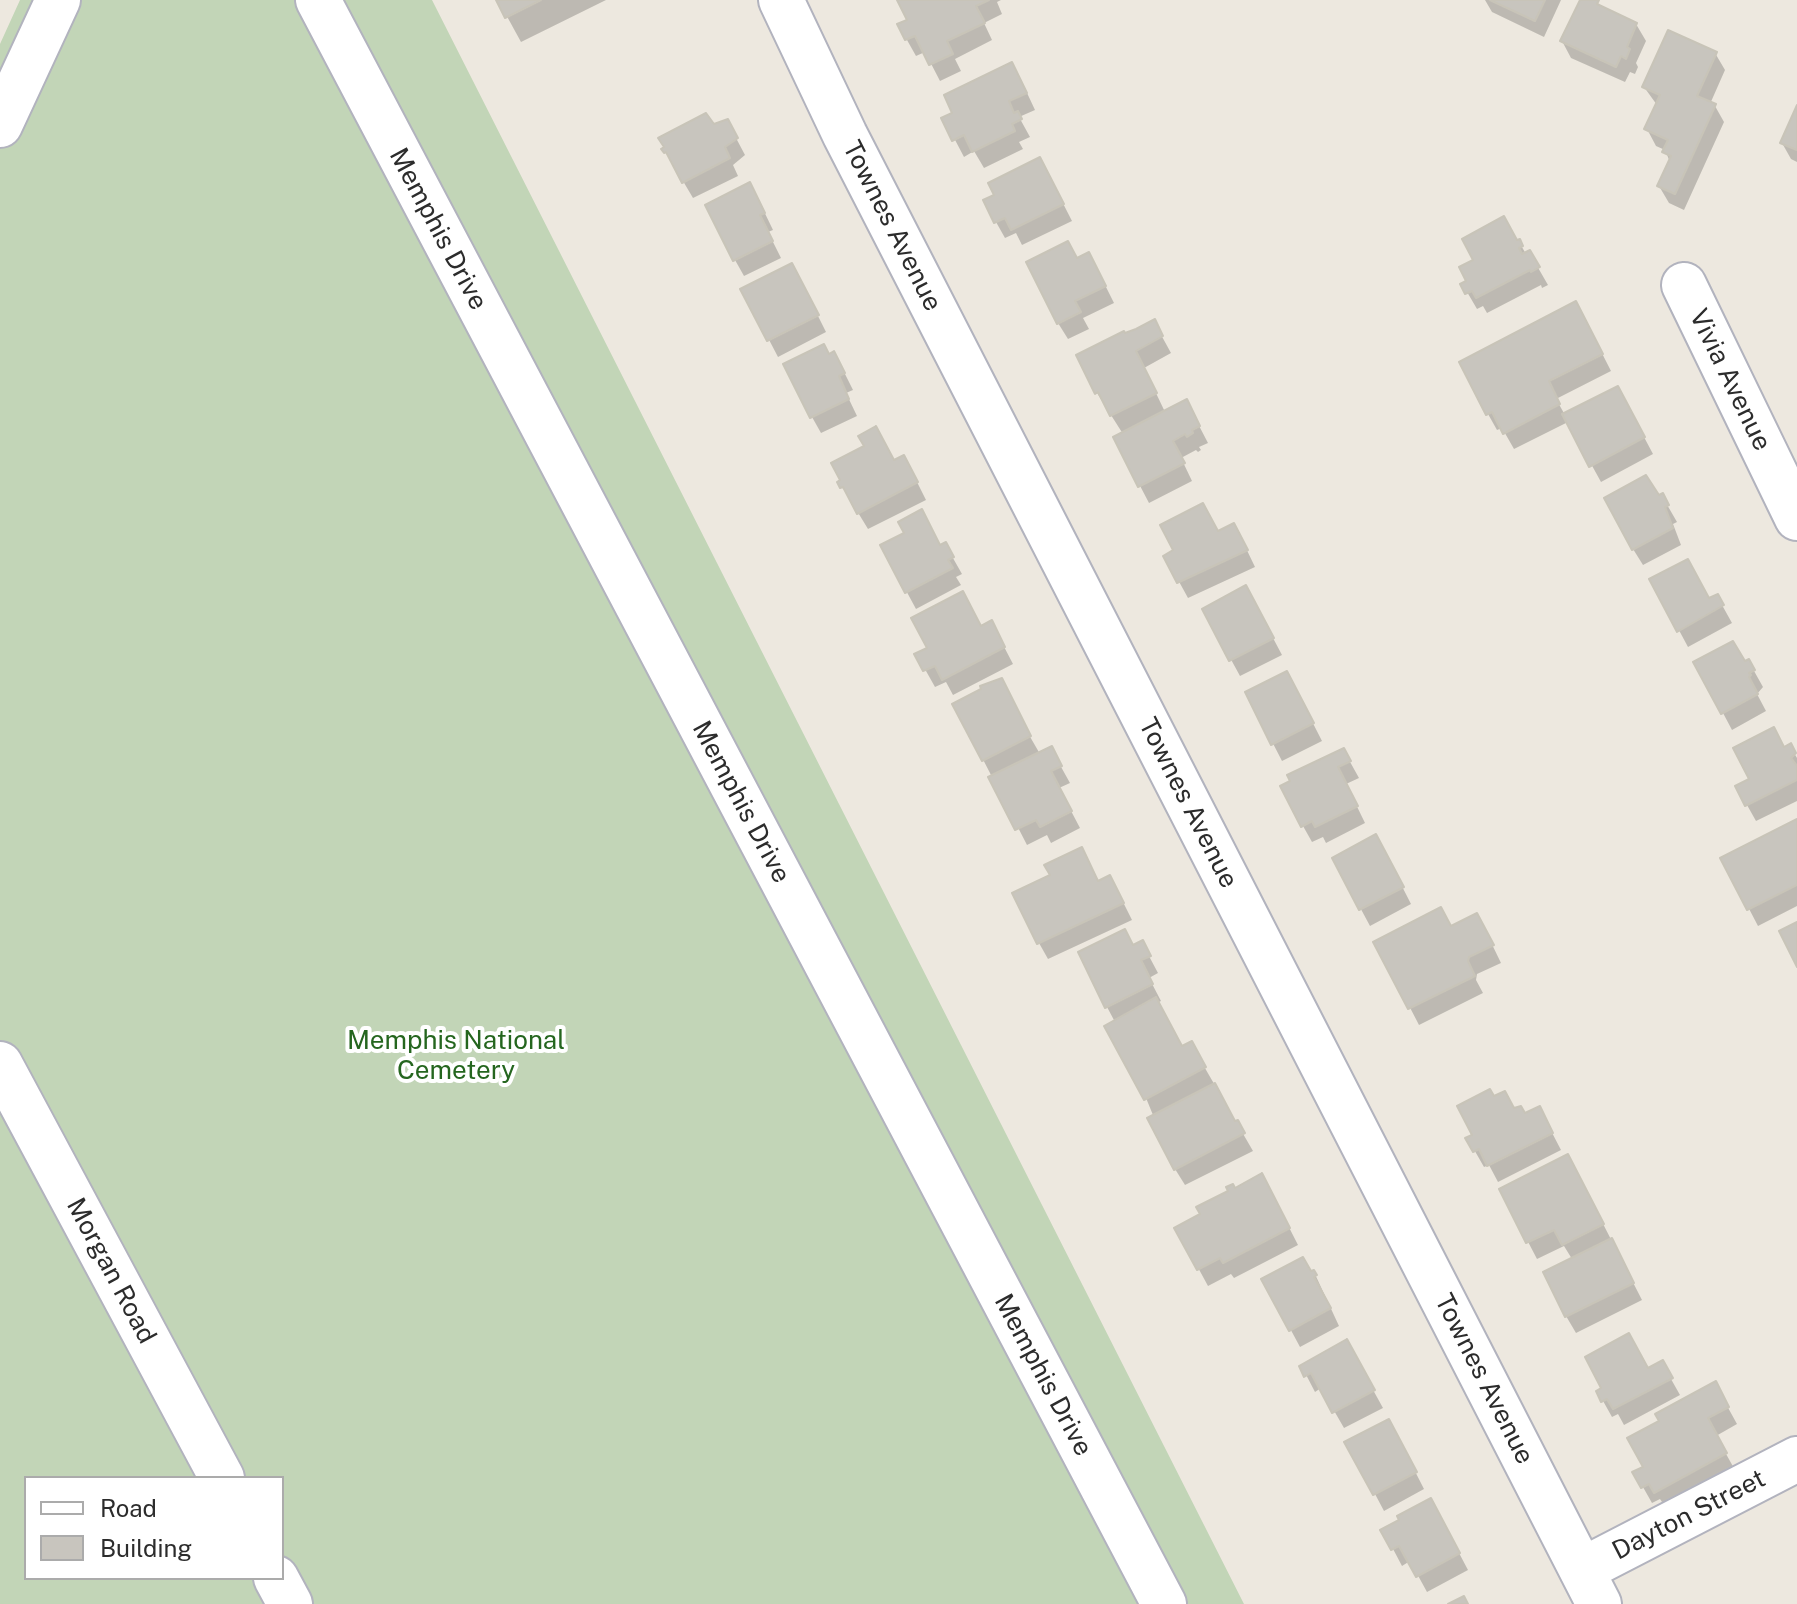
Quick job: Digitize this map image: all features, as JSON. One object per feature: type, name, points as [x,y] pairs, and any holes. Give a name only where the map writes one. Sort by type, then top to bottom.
[{"type":"street","points":[[0,125],[58,0]]},
{"type":"street","name":"Memphis Drive","points":[[318,0],[1164,1604]]},
{"type":"street","name":"Townes Avenue","points":[[781,0],[845,135],[1591,1587]]},
{"type":"street","name":"Vivia Avenue","points":[[1684,285],[1797,518]]},
{"type":"street","name":"Morgan Road","points":[[0,1064],[221,1476]]},
{"type":"street","name":"Dayton Street","points":[[1591,1587],[1797,1459]]},
{"type":"street","points":[[277,1580],[290,1604]]},
{"type":"green space","name":"Memphis National Cemetery","points":[[20,0],[432,0],[1244,1604],[0,1604],[0,44]]},
{"type":"building","points":[[496,0],[541,0],[505,18]]},
{"type":"building","points":[[897,0],[989,0],[976,6],[985,23],[947,41],[953,54],[929,65],[915,36],[905,40],[897,24],[907,20]]},
{"type":"building","points":[[1490,0],[1545,0],[1535,21]]},
{"type":"building","points":[[1580,0],[1599,0],[1597,4],[1637,23],[1627,47],[1630,49],[1626,59],[1621,56],[1616,67],[1560,41]]},
{"type":"building","points":[[1668,30],[1717,52],[1697,96],[1716,104],[1675,194],[1657,186],[1671,156],[1662,152],[1668,140],[1644,129],[1660,95],[1642,87]]},
{"type":"building","points":[[1012,62],[1027,93],[1009,101],[1014,113],[1018,111],[1022,119],[1012,124],[1015,131],[972,152],[964,135],[952,141],[941,118],[952,113],[944,95]]},
{"type":"building","points":[[1797,105],[1797,150],[1780,143]]},
{"type":"building","points":[[706,113],[714,124],[728,119],[738,138],[725,147],[730,158],[682,183],[666,152],[661,149],[664,147],[658,138]]},
{"type":"building","points":[[1040,157],[1064,204],[1011,230],[1005,218],[994,223],[983,200],[994,195],[988,183]]},
{"type":"building","points":[[750,182],[765,213],[760,215],[773,241],[733,261],[705,205]]},
{"type":"building","points":[[1504,216],[1517,240],[1520,239],[1522,254],[1530,250],[1540,267],[1476,298],[1472,291],[1465,294],[1460,284],[1466,281],[1459,267],[1473,260],[1462,239]]},
{"type":"building","points":[[1068,241],[1077,258],[1089,252],[1106,286],[1075,301],[1081,312],[1057,324],[1026,262]]},
{"type":"building","points":[[792,263],[819,315],[767,341],[740,289]]},
{"type":"building","points":[[1576,301],[1603,354],[1549,381],[1560,404],[1503,434],[1492,412],[1486,415],[1459,362]]},
{"type":"building","points":[[1155,319],[1163,336],[1136,351],[1157,393],[1110,416],[1076,355]]},
{"type":"building","points":[[824,344],[829,354],[834,351],[845,373],[839,376],[849,399],[810,418],[783,364]]},
{"type":"building","points":[[1618,386],[1645,437],[1589,467],[1562,414]]},
{"type":"building","points":[[1187,399],[1200,426],[1187,437],[1185,434],[1173,441],[1185,463],[1138,487],[1113,437]]},
{"type":"building","points":[[876,426],[894,460],[904,455],[918,482],[857,514],[843,487],[840,488],[837,482],[840,480],[831,463],[864,446],[858,436]]},
{"type":"building","points":[[1646,475],[1659,495],[1663,493],[1669,505],[1665,507],[1673,528],[1632,550],[1604,498]]},
{"type":"building","points":[[1203,503],[1218,531],[1234,523],[1248,550],[1177,583],[1163,556],[1173,550],[1160,525]]},
{"type":"building","points":[[922,509],[940,545],[946,542],[954,557],[948,560],[953,568],[905,593],[880,545],[904,533],[898,522]]},
{"type":"building","points":[[1688,559],[1709,598],[1718,594],[1724,605],[1677,632],[1649,579]]},
{"type":"building","points":[[1246,585],[1274,638],[1229,661],[1202,609]]},
{"type":"building","points":[[963,591],[981,626],[992,620],[1005,647],[942,680],[935,666],[923,671],[914,654],[927,648],[911,618]]},
{"type":"building","points":[[1733,641],[1745,661],[1749,659],[1755,670],[1749,673],[1749,677],[1758,694],[1721,714],[1693,662]]},
{"type":"building","points":[[1287,671],[1314,723],[1271,745],[1245,692]]},
{"type":"building","points":[[1002,678],[1031,736],[982,761],[952,704],[981,689],[980,686]]},
{"type":"building","points":[[1774,727],[1784,747],[1791,743],[1796,753],[1791,758],[1797,766],[1797,780],[1745,806],[1735,786],[1749,779],[1733,748]]},
{"type":"building","points":[[1052,746],[1062,766],[1051,771],[1072,811],[1040,827],[1036,820],[1015,830],[988,777]]},
{"type":"building","points":[[1344,748],[1351,761],[1338,767],[1358,806],[1315,827],[1312,821],[1301,827],[1280,786],[1290,781],[1287,775]]},
{"type":"building","points":[[1797,819],[1797,885],[1747,910],[1720,858]]},
{"type":"building","points":[[1376,834],[1404,887],[1359,910],[1332,858]]},
{"type":"building","points":[[1082,847],[1098,881],[1110,875],[1124,903],[1037,944],[1012,893],[1050,875],[1044,865]]},
{"type":"building","points":[[1441,907],[1451,926],[1477,913],[1494,945],[1469,957],[1475,976],[1408,1009],[1373,942]]},
{"type":"building","points":[[1797,922],[1797,967],[1779,931]]},
{"type":"building","points":[[1125,929],[1133,945],[1143,940],[1151,956],[1141,960],[1153,984],[1105,1008],[1078,952]]},
{"type":"building","points":[[1156,997],[1182,1046],[1192,1041],[1206,1067],[1144,1100],[1104,1026]]},
{"type":"building","points":[[1215,1083],[1235,1121],[1238,1120],[1245,1133],[1174,1170],[1147,1118]]},
{"type":"building","points":[[1490,1089],[1494,1096],[1505,1091],[1514,1108],[1521,1106],[1525,1113],[1540,1106],[1553,1133],[1487,1166],[1479,1149],[1473,1152],[1465,1138],[1472,1135],[1457,1106]]},
{"type":"building","points":[[1568,1154],[1604,1224],[1562,1245],[1554,1230],[1526,1243],[1499,1189]]},
{"type":"building","points":[[1262,1173],[1290,1228],[1223,1263],[1220,1258],[1197,1270],[1174,1228],[1200,1214],[1196,1207],[1228,1191],[1226,1187],[1233,1184],[1235,1188]]},
{"type":"building","points":[[1612,1238],[1634,1283],[1565,1317],[1543,1272]]},
{"type":"building","points":[[1303,1257],[1317,1275],[1314,1277],[1331,1308],[1289,1331],[1261,1279]]},
{"type":"building","points":[[1629,1333],[1648,1368],[1663,1360],[1673,1378],[1613,1409],[1607,1399],[1601,1402],[1596,1391],[1601,1388],[1585,1357]]},
{"type":"building","points":[[1347,1339],[1375,1390],[1332,1413],[1311,1373],[1304,1377],[1299,1366]]},
{"type":"building","points":[[1716,1381],[1729,1407],[1708,1418],[1727,1453],[1654,1493],[1649,1484],[1641,1488],[1632,1472],[1643,1467],[1627,1438],[1659,1421],[1655,1414]]},
{"type":"building","points":[[1389,1419],[1417,1472],[1373,1495],[1344,1442]]},
{"type":"building","points":[[1431,1498],[1460,1553],[1416,1577],[1399,1546],[1391,1550],[1380,1530],[1399,1520],[1397,1516]]},
{"type":"building","points":[[1464,1596],[1468,1604],[1448,1604]]}]
